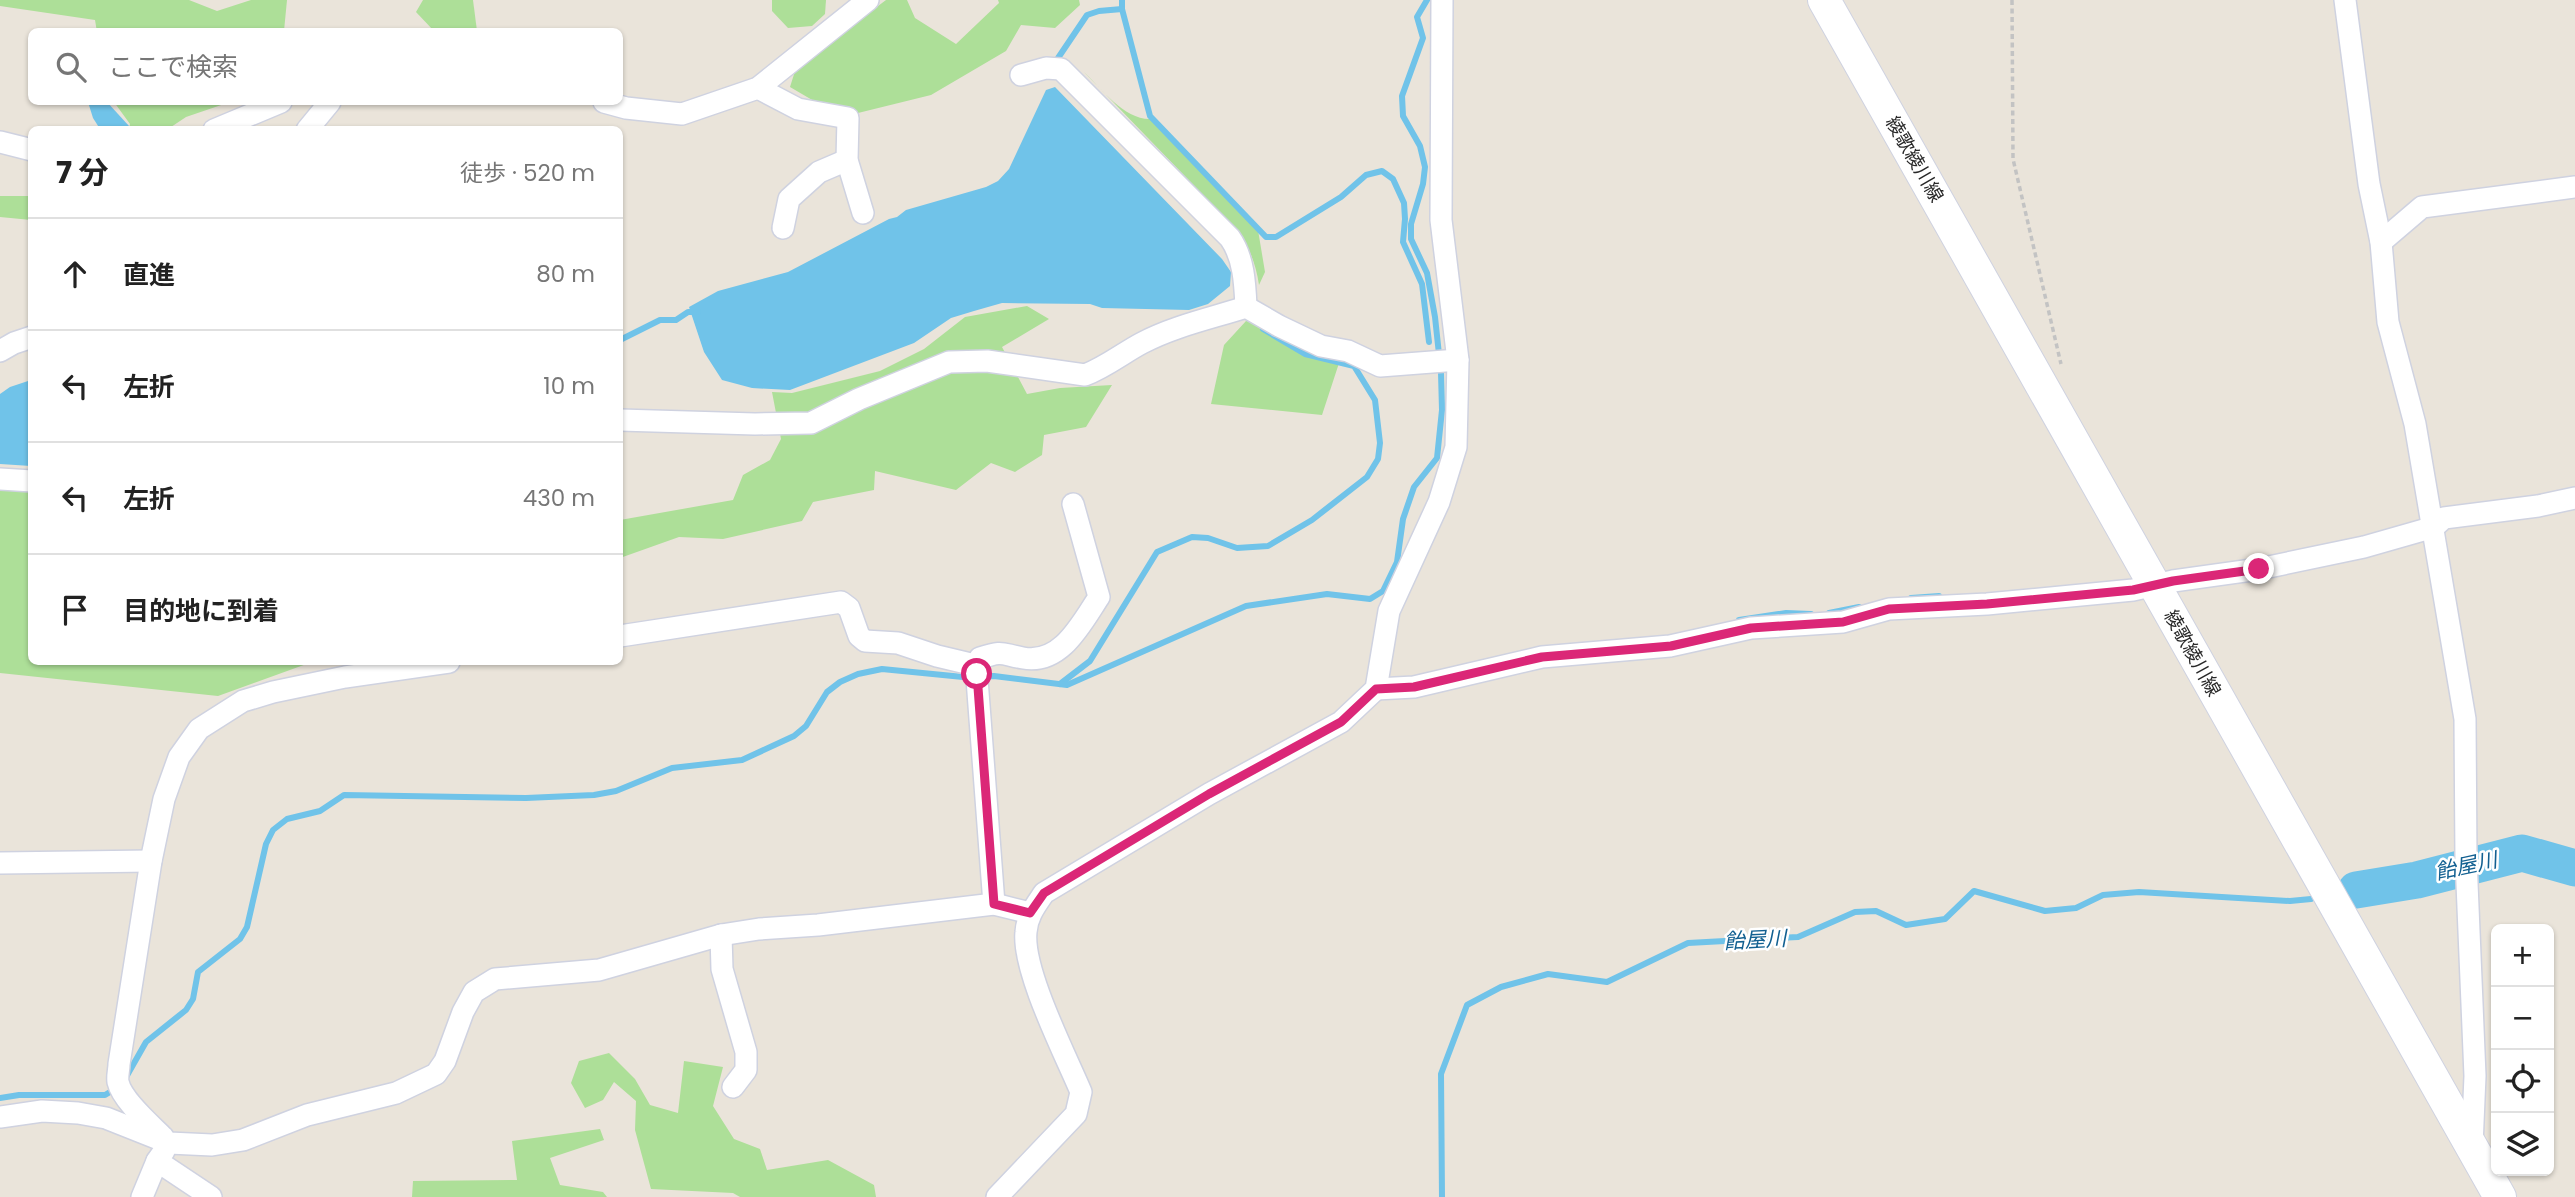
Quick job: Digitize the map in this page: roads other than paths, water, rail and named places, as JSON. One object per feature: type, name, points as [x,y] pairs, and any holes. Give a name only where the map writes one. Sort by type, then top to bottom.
[{"type":"main road","name":"綾歌綾川線","points":[[1824,0],[2500,1197]]},
{"type":"street","points":[[615,105],[682,114],[758,88],[868,0]]},
{"type":"street","points":[[997,1197],[1076,1114],[1081,1102],[1082,1092],[1036,986],[1025,933],[1030,913],[1044,893],[1209,794],[1341,722],[1376,689],[1389,611],[1439,502],[1456,447],[1446,361],[1441,220],[1442,0]]},
{"type":"street","points":[[2345,0],[2369,184],[2381,242],[2388,322],[2415,424],[2465,719],[2466,859],[2475,1076],[2472,1149]]},
{"type":"street","points":[[1021,75],[1046,68],[1061,69],[1230,238],[1236,246],[1245,280],[1246,307]]},
{"type":"street","points":[[758,88],[798,109],[848,118],[847,160],[863,213]]},
{"type":"street","points":[[224,126],[274,105]]},
{"type":"street","points":[[310,126],[328,105]]},
{"type":"street","points":[[0,142],[28,149]]},
{"type":"street","points":[[783,228],[789,199],[819,172],[847,160]]},
{"type":"street","points":[[2381,242],[2421,207],[2575,187]]},
{"type":"street","points":[[623,420],[811,423],[859,399],[948,362],[987,361],[1085,375],[1100,370],[1142,343],[1163,334],[1246,307],[1321,346],[1348,351],[1380,366],[1446,361]]},
{"type":"street","points":[[0,351],[28,338]]},
{"type":"street","points":[[0,479],[28,481]]},
{"type":"street","points":[[1376,689],[1414,687],[1542,657],[1671,646],[1751,628],[1843,622],[1889,609],[1987,604],[2133,590],[2259,569],[2364,547],[2434,527],[2444,518],[2538,506],[2575,498]]},
{"type":"street","points":[[994,904],[977,673],[980,658],[1000,652],[1025,659],[1048,656],[1070,641],[1099,597],[1073,504]]},
{"type":"street","points":[[623,636],[841,602],[849,608],[859,636],[865,641],[898,643],[977,673]]},
{"type":"street","points":[[169,1143],[136,1111],[120,1086],[119,1064],[151,861],[164,799],[179,757],[199,729],[243,701],[345,677],[428,665]]},
{"type":"street","points":[[0,863],[151,861]]},
{"type":"street","points":[[0,1117],[42,1111],[106,1118],[169,1143],[212,1145],[243,1140],[307,1115],[396,1093],[436,1074],[445,1061],[463,1012],[474,992],[495,979],[599,970],[721,936],[759,929],[818,925],[994,904],[1030,913]]},
{"type":"street","points":[[721,936],[722,969],[746,1052],[746,1070],[733,1087]]},
{"type":"street","points":[[142,1197],[157,1161],[169,1143]]},
{"type":"street","points":[[157,1161],[211,1197]]},
{"type":"water","points":[[1055,87],[1222,259],[1231,272],[1230,286],[1208,304],[1189,310],[1102,308],[1090,304],[1002,303],[951,318],[914,343],[790,390],[752,388],[722,380],[704,352],[689,307],[718,291],[788,272],[906,210],[986,187],[998,181],[1009,169],[1046,90]]},
{"type":"water","points":[[89,105],[110,105],[129,126],[98,126]]},
{"type":"water","points":[[28,381],[28,466],[0,464],[0,394],[10,387]]},
{"type":"waterway","points":[[1122,0],[1122,9],[1150,116],[1266,237],[1276,237],[1341,197],[1366,175],[1382,171],[1393,179],[1404,203],[1403,242],[1422,284],[1429,342]]},
{"type":"waterway","points":[[125,1079],[146,1042],[186,1010],[193,999],[198,972],[240,939],[247,927],[266,844],[273,830],[287,819],[320,811],[344,795],[526,798],[594,795],[616,791],[672,768],[742,760],[794,736],[806,726],[827,692],[840,682],[858,674],[882,669],[963,677],[994,676],[1067,685],[1246,606],[1327,594],[1370,599],[1383,591],[1397,562],[1403,519],[1414,487],[1437,458],[1442,410],[1435,317],[1427,273],[1411,239],[1411,224],[1423,184],[1425,167],[1420,146],[1403,116],[1402,96],[1423,38],[1417,17],[1427,0]]},
{"type":"waterway","points":[[1058,58],[1087,15],[1122,9]]},
{"type":"waterway","points":[[623,338],[660,320],[676,320],[688,312],[698,312]]},
{"type":"waterway","points":[[1060,684],[1090,661],[1157,552],[1192,537],[1208,538],[1237,548],[1268,546],[1312,520],[1367,477],[1378,459],[1380,443],[1375,400],[1354,366],[1305,354],[1263,329]]},
{"type":"waterway","points":[[1911,598],[1939,596]]},
{"type":"waterway","points":[[1829,613],[1859,607]]},
{"type":"waterway","points":[[1739,620],[1786,613],[1811,614]]},
{"type":"waterway","name":"飴屋川","points":[[2356,890],[2417,880],[2522,853],[2575,868]]},
{"type":"waterway","name":"飴屋川","points":[[1442,1197],[1441,1074],[1467,1005],[1501,987],[1548,974],[1607,982],[1688,943],[1798,937],[1855,912],[1876,911],[1906,925],[1945,919],[1974,891],[2045,911],[2076,908],[2103,895],[2139,892],[2290,901],[2311,899]]},
{"type":"waterway","points":[[0,1098],[19,1095],[105,1095],[115,1089]]}]
